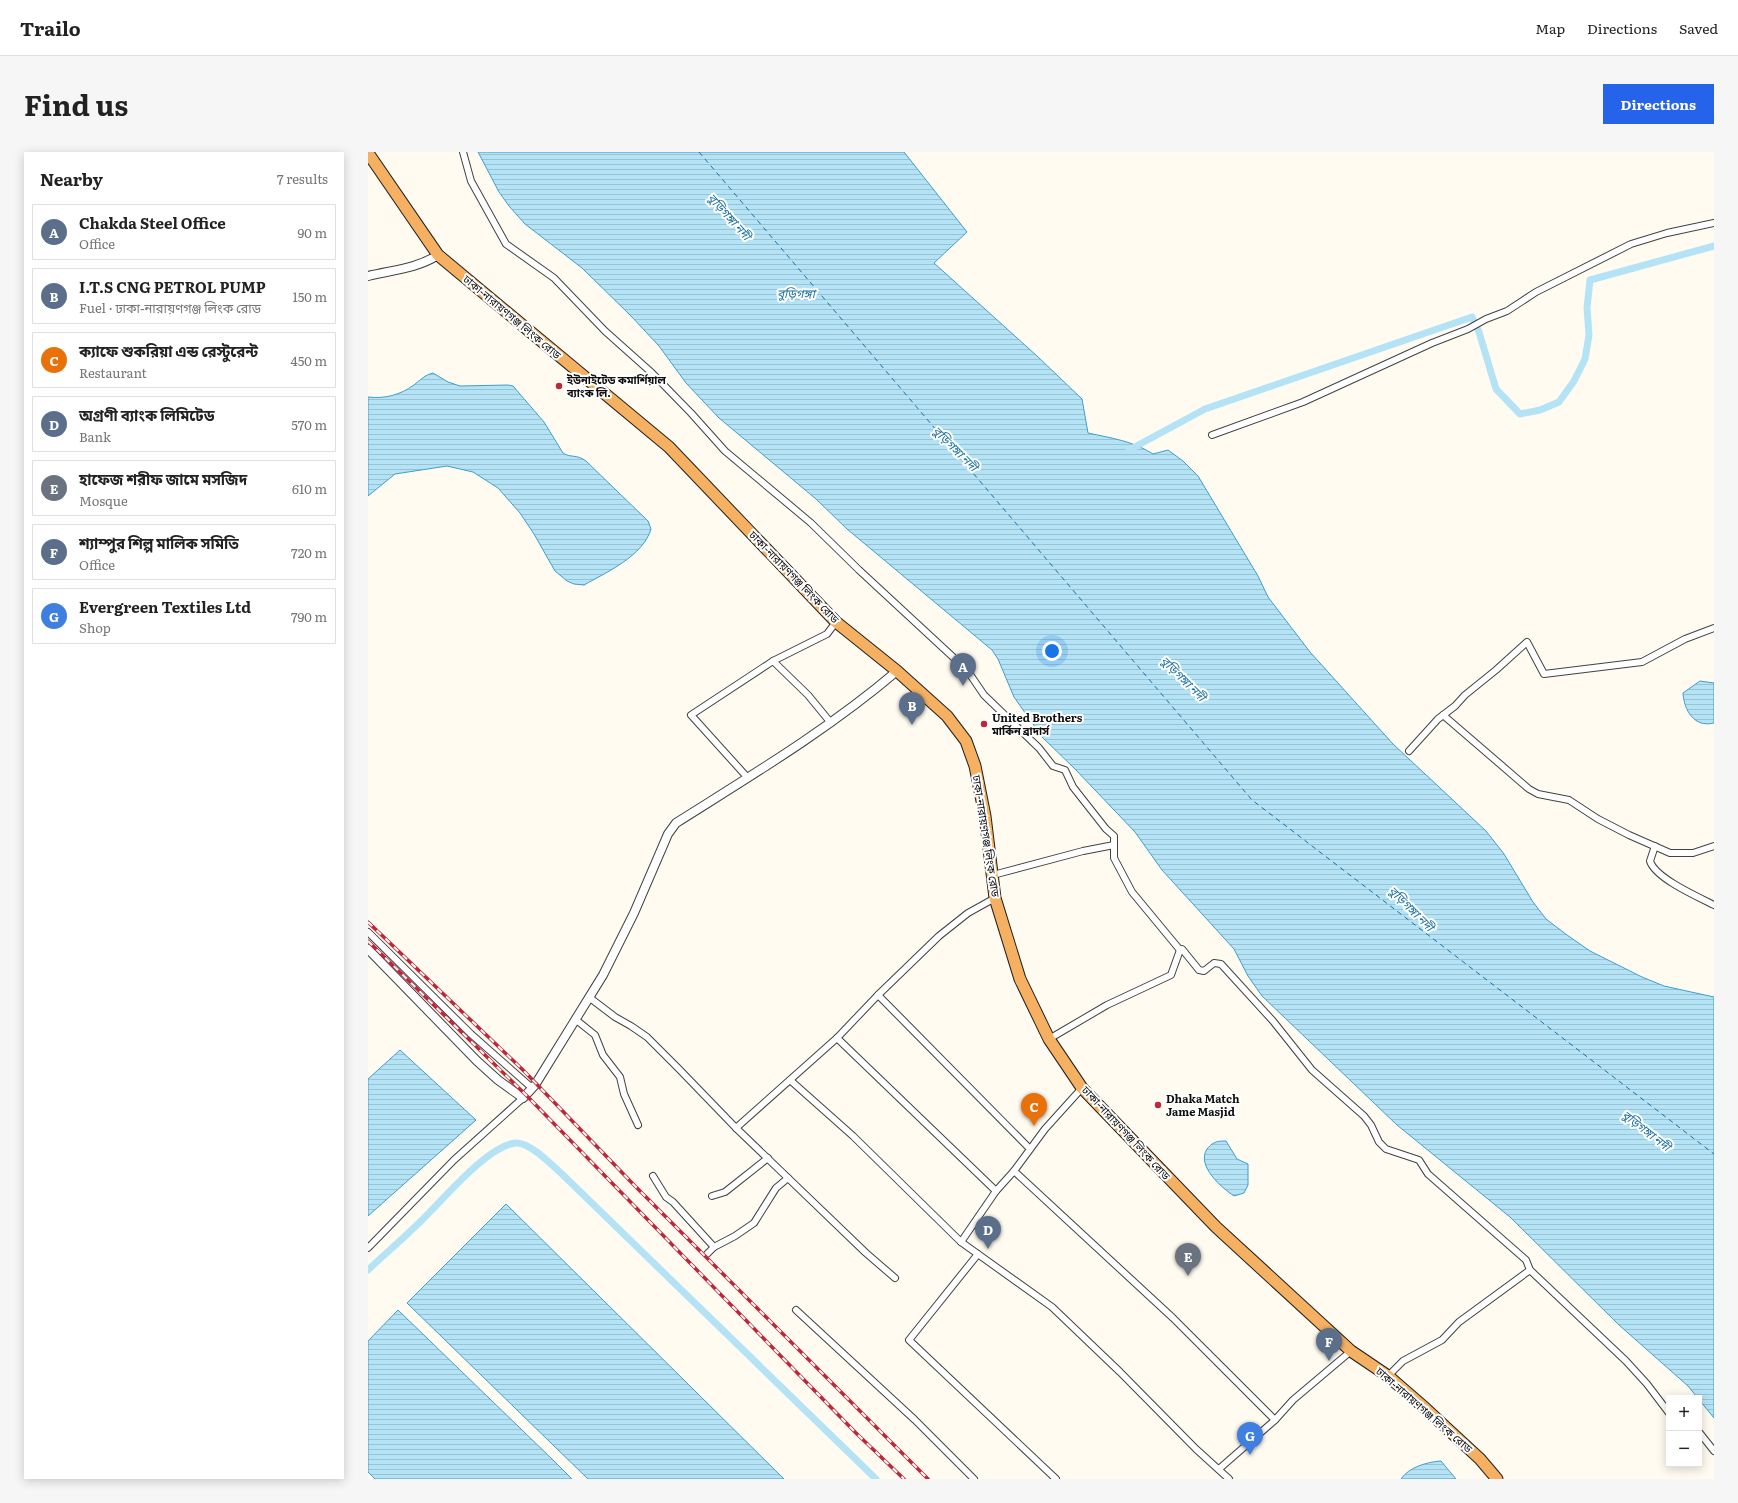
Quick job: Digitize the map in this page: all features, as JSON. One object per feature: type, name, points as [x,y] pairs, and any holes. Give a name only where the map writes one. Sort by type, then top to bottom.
[{"type":"highway","name":"ঢাকা-নারায়ণগঞ্জ লিংক রোড","points":[[368,154],[438,255],[669,448],[836,622],[897,671],[947,716],[966,740],[975,766],[985,816],[995,898],[1020,979],[1050,1039],[1082,1088],[1216,1227],[1351,1351],[1388,1376],[1458,1438],[1480,1459],[1497,1479]]},
{"type":"street","points":[[463,152],[471,181],[506,244],[554,278],[604,331],[652,373],[725,451],[811,523],[859,570],[967,670],[984,695],[1039,748],[1053,766],[1065,770],[1073,787],[1106,829],[1114,836],[1114,858],[1132,892],[1180,950],[1182,949],[1199,970],[1204,970],[1214,963],[1221,964],[1269,1016],[1312,1070],[1364,1116],[1371,1125],[1379,1142],[1386,1149],[1419,1160],[1428,1174],[1526,1260],[1530,1270],[1626,1361],[1647,1384],[1666,1409]]},
{"type":"street","points":[[1212,435],[1303,402],[1432,343],[1468,329],[1486,319],[1507,311],[1548,286],[1632,244],[1668,233],[1714,223]]},
{"type":"street","points":[[368,276],[409,268],[427,262],[438,255]]},
{"type":"street","points":[[748,777],[691,715],[773,661],[827,634],[836,622]]},
{"type":"street","points":[[1409,751],[1438,719],[1455,706],[1465,695],[1527,642],[1544,674],[1642,662],[1685,639],[1714,628]]},
{"type":"street","points":[[773,661],[808,695],[831,723]]},
{"type":"street","points":[[368,1248],[454,1160],[523,1098],[532,1088],[590,998],[634,913],[668,834],[676,823],[831,723],[869,695],[897,671]]},
{"type":"street","points":[[1443,715],[1538,794],[1569,800],[1598,819],[1628,835],[1670,853],[1693,853],[1714,846]]},
{"type":"street","points":[[993,875],[1114,845]]},
{"type":"street","points":[[1656,846],[1650,861],[1653,868],[1666,878],[1714,905]]},
{"type":"street","points":[[736,1128],[837,1038],[878,995],[939,936],[968,913],[995,898]]},
{"type":"street","points":[[368,932],[471,1034],[532,1088]]},
{"type":"street","points":[[368,949],[478,1061],[498,1080],[523,1098]]},
{"type":"street","points":[[1050,1039],[1107,1005],[1171,975],[1180,950]]},
{"type":"street","points":[[878,995],[1030,1150]]},
{"type":"street","points":[[590,998],[615,1017],[646,1037],[736,1128],[866,1253],[895,1278]]},
{"type":"street","points":[[576,1018],[595,1035],[603,1055],[620,1077],[624,1094],[638,1125]]},
{"type":"street","points":[[837,1038],[996,1191]]},
{"type":"street","points":[[790,1080],[853,1136],[961,1242],[1052,1307],[1120,1372],[1196,1449],[1229,1479]]},
{"type":"street","points":[[961,1242],[996,1191],[1014,1171],[1045,1129],[1082,1088]]},
{"type":"street","points":[[712,1196],[725,1192],[768,1158]]},
{"type":"street","points":[[1014,1171],[1162,1308],[1275,1420]]},
{"type":"street","points":[[653,1176],[666,1197],[673,1202],[714,1247]]},
{"type":"street","points":[[707,1254],[714,1247],[735,1236],[754,1223],[776,1188],[788,1178]]},
{"type":"street","points":[[978,1254],[909,1340],[1056,1479]]},
{"type":"street","points":[[1388,1376],[1402,1362],[1442,1340],[1459,1322],[1530,1270]]},
{"type":"street","points":[[796,1310],[915,1420],[974,1479]]},
{"type":"street","points":[[1219,1469],[1275,1420],[1293,1400],[1351,1351]]},
{"type":"street","points":[[1702,1436],[1714,1452]]},
{"type":"water","name":"বুড়িগঙ্গা","points":[[478,152],[904,152],[967,232],[934,263],[1037,356],[1082,399],[1088,433],[1130,443],[1153,454],[1168,450],[1183,461],[1198,476],[1258,576],[1268,597],[1310,652],[1393,744],[1486,831],[1504,854],[1533,902],[1546,919],[1590,951],[1642,977],[1664,986],[1714,997],[1714,1418],[1702,1403],[1702,1395],[1695,1395],[1688,1386],[1619,1325],[1510,1217],[1397,1125],[1262,996],[1248,976],[1234,949],[1162,870],[1135,832],[1042,737],[1014,697],[998,659],[992,650],[847,529],[816,499],[719,418],[686,383],[659,346],[631,316],[582,268],[525,224],[499,192]]},
{"type":"water","points":[[433,373],[448,382],[460,386],[513,386],[544,422],[563,453],[586,461],[648,521],[651,529],[647,539],[632,555],[603,575],[584,585],[574,584],[567,581],[555,571],[520,513],[498,488],[473,472],[447,466],[395,474],[368,496],[368,397],[386,397],[398,394],[414,385],[425,376]]},
{"type":"water","points":[[1700,681],[1714,683],[1714,723],[1701,723],[1691,716],[1685,706],[1683,693]]},
{"type":"water","points":[[400,1050],[476,1120],[368,1216],[368,1079]]},
{"type":"water","points":[[1226,1141],[1237,1159],[1248,1164],[1248,1185],[1244,1193],[1234,1196],[1217,1182],[1212,1176],[1205,1162],[1207,1149],[1213,1143]]},
{"type":"water","points":[[506,1204],[784,1479],[588,1479],[407,1303]]},
{"type":"water","points":[[398,1310],[572,1479],[375,1479],[368,1472],[368,1341]]},
{"type":"water","points":[[1441,1461],[1456,1479],[1401,1479],[1413,1468]]},
{"type":"waterway","points":[[1129,450],[1205,409],[1472,317],[1479,332],[1496,389],[1520,414],[1540,410],[1559,402],[1574,381],[1585,359],[1589,335],[1587,308],[1590,280],[1714,246]]},
{"type":"waterway","points":[[368,1270],[416,1226],[479,1163],[492,1153],[505,1146],[516,1143],[528,1146],[541,1155],[563,1175],[876,1479]]},
{"type":"ferry route","points":[[699,152],[1252,800],[1714,1154]]},
{"type":"railway","points":[[368,922],[523,1070],[635,1186],[928,1479]]},
{"type":"railway","points":[[368,941],[527,1096],[856,1433],[904,1479]]},
{"type":"place","name":"ইউনাইটেড কমার্শিয়াল ব্যাংক লি.","points":[[559,386]]},
{"type":"place","name":"Chakda Steel Office","points":[[963,686]]},
{"type":"place","name":"United Brothers মার্কিন ব্রাদার্স","points":[[984,724]]},
{"type":"place","name":"I.T.S CNG PETROL PUMP","points":[[912,725]]},
{"type":"place","name":"Dhaka Match Jame Masjid","points":[[1158,1105]]},
{"type":"place","name":"ক্যাফে শুকরিয়া এন্ড রেস্টুরেন্ট","points":[[1034,1126]]},
{"type":"place","name":"অগ্রণী ব্যাংক লিমিটেড","points":[[988,1249]]},
{"type":"place","name":"হাফেজ শরীফ জামে মসজিদ","points":[[1188,1276]]},
{"type":"place","name":"শ্যাম্পুর শিল্প মালিক সমিতি","points":[[1329,1361]]},
{"type":"place","name":"Evergreen Textiles Ltd","points":[[1250,1455]]},
{"type":"water label","name":"বুড়িগঙ্গা নদী","points":[[729,217]]},
{"type":"water label","name":"বুড়িগঙ্গা নদী","points":[[955,449]]},
{"type":"water label","name":"বুড়িগঙ্গা নদী","points":[[1183,679]]},
{"type":"water label","name":"বুড়িগঙ্গা নদী","points":[[1411,909]]},
{"type":"water label","name":"বুড়িগঙ্গা নদী","points":[[1646,1131]]}]
